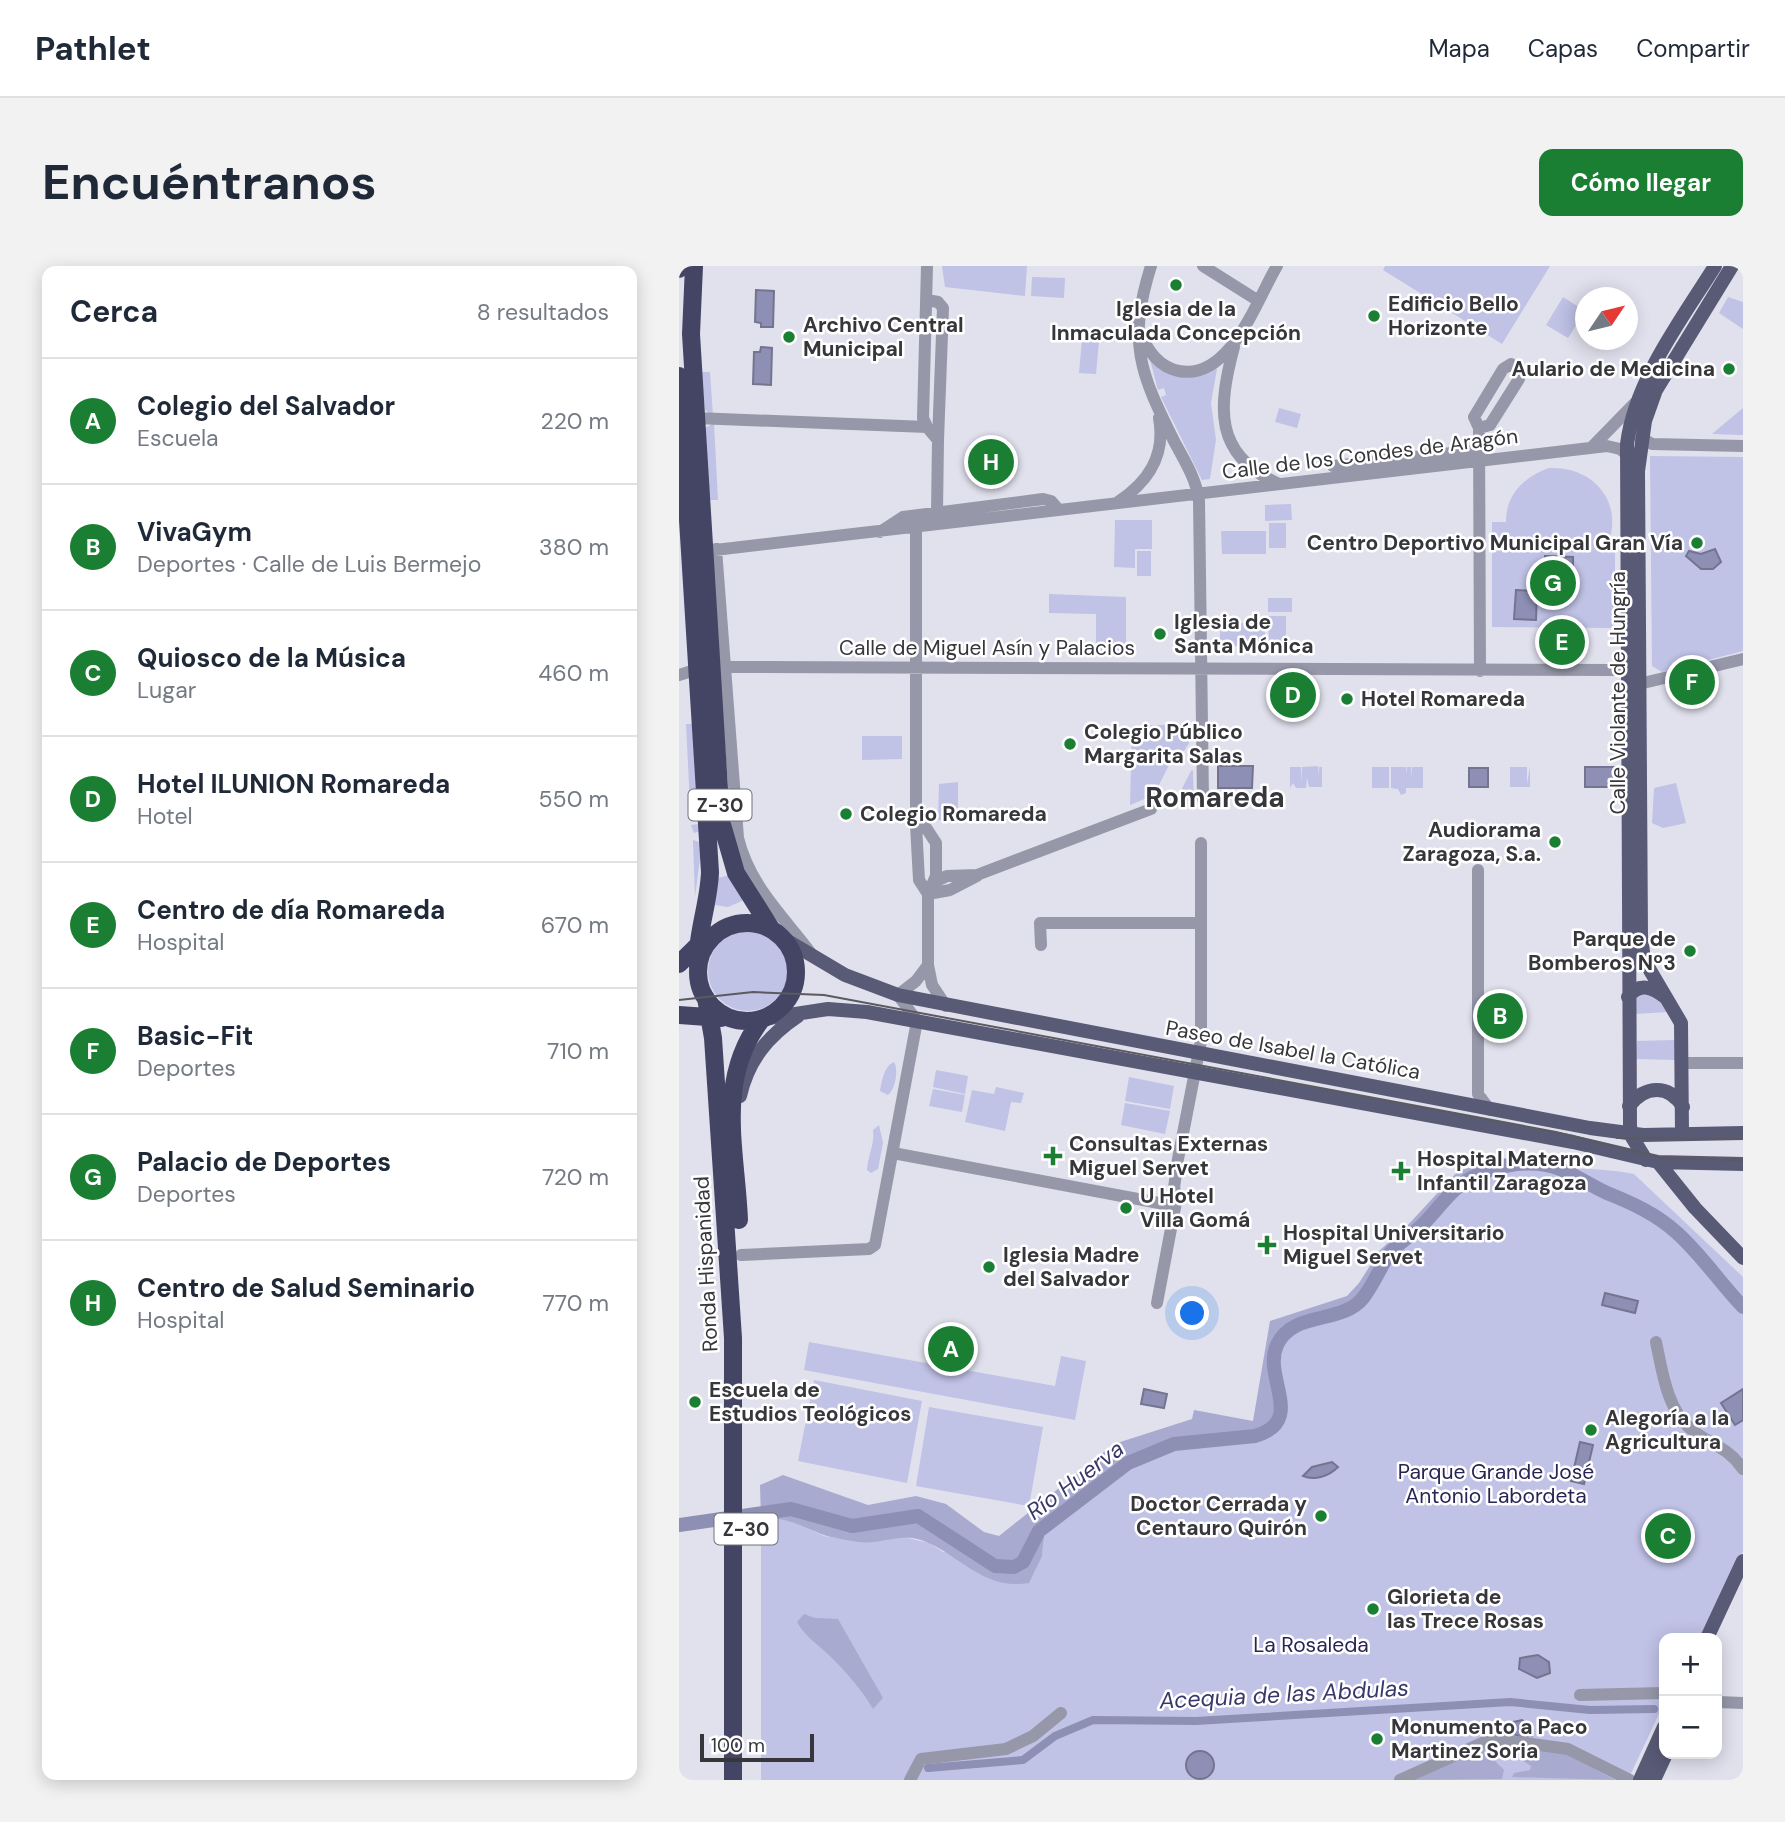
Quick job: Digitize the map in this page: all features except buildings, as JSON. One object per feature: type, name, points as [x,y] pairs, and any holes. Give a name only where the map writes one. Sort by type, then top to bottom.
[{"type":"highway","name":"Z-30","points":[[694,266],[691,334],[696,418],[697,546]]},
{"type":"highway","name":"Z-30","points":[[679,376],[712,668],[724,839],[744,889],[786,939]]},
{"type":"highway","name":"Z-30","points":[[698,967],[698,944],[710,872],[712,668]]},
{"type":"highway","points":[[679,964],[698,944],[732,926],[748,923],[786,939],[796,972],[792,992],[782,1006],[762,1019],[679,1015]]},
{"type":"highway","points":[[718,933],[707,944],[698,967],[701,987],[715,1008],[732,1018]]},
{"type":"highway","name":"Ronda Hispanidad","points":[[706,998],[710,1017],[726,1202],[741,1474]]},
{"type":"highway","name":"Ronda Hispanidad","points":[[743,1780],[740,1723],[741,1255],[732,1090],[736,1064],[746,1042],[762,1019]]},
{"type":"highway","name":"Ronda Hispanidad","points":[[733,1780],[740,1723]]},
{"type":"main road","name":"Calle Violante de Hungría","points":[[1633,666],[1626,452],[1631,426],[1640,397],[1681,321],[1715,266]]},
{"type":"main road","name":"Calle Violante de Hungría","points":[[1732,266],[1656,390],[1641,441],[1638,471],[1628,913],[1629,1106],[1630,1133],[1688,1201],[1743,1258]]},
{"type":"main road","name":"Calle Violante de Hungría","points":[[1633,689],[1640,929],[1644,960],[1681,1023],[1682,1133]]},
{"type":"main road","points":[[1628,913],[1644,960]]},
{"type":"main road","name":"Paseo de Isabel la Católica","points":[[786,939],[859,982],[898,995],[946,1006],[1490,1110],[1630,1133],[1743,1133]]},
{"type":"main road","points":[[1628,997],[1636,989],[1646,987],[1667,997]]},
{"type":"main road","name":"Paseo de Isabel la Católica","points":[[762,1019],[844,1010],[1573,1142],[1652,1161],[1743,1164]]},
{"type":"main road","points":[[733,1128],[742,1085],[752,1060],[768,1041],[801,1014]]},
{"type":"main road","points":[[1629,1106],[1643,1092],[1657,1089],[1673,1095],[1683,1107]]},
{"type":"main road","points":[[1709,1633],[1743,1561]]},
{"type":"main road","points":[[1640,1780],[1659,1738]]},
{"type":"main road","points":[[1654,1780],[1664,1759]]},
{"type":"street","points":[[927,266],[923,421],[938,440]]},
{"type":"street","points":[[1151,266],[1138,330],[1143,375],[1198,493],[1203,800]]},
{"type":"street","points":[[1203,266],[1257,300]]},
{"type":"street","points":[[1138,330],[1154,358],[1175,370],[1188,372],[1206,368],[1224,356],[1237,339],[1277,266]]},
{"type":"street","points":[[927,300],[938,302],[943,308],[937,512]]},
{"type":"street","points":[[1237,339],[1225,389],[1225,428],[1241,460],[1255,472],[1279,484]]},
{"type":"street","points":[[1479,428],[1490,425],[1519,379],[1521,373],[1515,366],[1508,365],[1503,369],[1473,417],[1479,428],[1479,671]]},
{"type":"street","name":"Calle Violante de Hungría","points":[[1591,448],[1610,432],[1640,397]]},
{"type":"street","points":[[1118,503],[1144,481],[1157,458],[1161,435],[1156,406]]},
{"type":"street","points":[[696,418],[923,421],[941,416]]},
{"type":"street","points":[[1631,426],[1641,441],[1658,444],[1743,446]]},
{"type":"street","name":"Calle de los Condes de Aragón","points":[[1333,466],[1613,446],[1626,452]]},
{"type":"street","points":[[1626,452],[1638,471]]},
{"type":"street","name":"Calle de los Condes de Aragón","points":[[697,546],[880,532],[1279,484],[1479,455]]},
{"type":"street","name":"Calle de los Condes de Aragón","points":[[880,532],[897,519],[937,512],[1043,499],[1051,501],[1058,509]]},
{"type":"street","points":[[916,527],[919,880],[977,875]]},
{"type":"street","points":[[697,546],[712,668]]},
{"type":"street","points":[[1633,689],[1743,659]]},
{"type":"street","name":"Calle de Miguel Asín y Palacios","points":[[679,675],[712,668],[1479,671],[1633,666]]},
{"type":"street","points":[[936,880],[950,890],[977,875],[1151,809]]},
{"type":"street","points":[[917,813],[936,843],[936,880],[927,965],[932,985],[946,1006]]},
{"type":"street","points":[[1157,1303],[1177,1197],[1174,1188],[1178,1160],[1199,1055],[1201,843]]},
{"type":"street","points":[[1477,876],[1478,1094],[1490,1110]]},
{"type":"street","points":[[1041,946],[1040,923],[1201,923]]},
{"type":"street","points":[[741,1255],[873,1248],[916,1021],[898,995],[916,981],[927,965]]},
{"type":"street","points":[[1683,1063],[1743,1063]]},
{"type":"street","points":[[1464,1103],[1478,1094]]},
{"type":"street","points":[[893,1153],[1175,1206]]},
{"type":"street","points":[[1656,1342],[1667,1387],[1680,1418],[1694,1431],[1729,1452],[1743,1469]]},
{"type":"street","points":[[1580,1695],[1659,1694]]},
{"type":"street","points":[[1722,1702],[1743,1703]]},
{"type":"street","points":[[910,1780],[921,1759],[1006,1749],[1033,1736],[1061,1713]]},
{"type":"street","points":[[1400,1780],[1489,1740],[1568,1749],[1630,1780]]},
{"type":"green space","points":[[942,266],[1027,266],[1025,296],[945,287]]},
{"type":"green space","points":[[1385,266],[1550,266],[1502,344],[1383,270]]},
{"type":"green space","points":[[1032,277],[1065,278],[1064,298],[1031,296]]},
{"type":"green space","points":[[1563,297],[1575,305],[1575,327],[1568,338],[1546,325]]},
{"type":"green space","points":[[1728,297],[1743,302],[1743,329],[1719,313]]},
{"type":"green space","points":[[1082,339],[1099,341],[1096,374],[1079,373]]},
{"type":"green space","points":[[1150,360],[1156,366],[1217,369],[1211,403],[1216,440],[1210,479],[1202,480],[1161,397],[1166,395],[1164,388],[1158,390]]},
{"type":"green space","points":[[701,372],[710,372],[713,416],[705,410]]},
{"type":"green space","points":[[1279,408],[1301,414],[1297,428],[1275,422]]},
{"type":"green space","points":[[1743,408],[1743,435],[1712,434]]},
{"type":"green space","points":[[714,423],[718,500],[708,500],[705,428]]},
{"type":"green space","name":"Centro Deportivo Municipal Gran Vía","points":[[1650,456],[1743,457],[1743,651],[1662,672],[1652,666]]},
{"type":"green space","points":[[1549,468],[1577,472],[1589,478],[1599,487],[1611,509],[1610,538],[1615,539],[1615,628],[1492,627],[1492,522],[1506,522],[1509,503],[1518,488],[1532,476]]},
{"type":"green space","points":[[1291,504],[1292,520],[1265,521],[1265,505]]},
{"type":"green space","points":[[1115,520],[1152,520],[1152,549],[1135,549],[1135,568],[1114,567]]},
{"type":"green space","points":[[1269,523],[1286,523],[1286,548],[1269,548]]},
{"type":"green space","points":[[1221,531],[1266,531],[1266,554],[1222,554]]},
{"type":"green space","points":[[1137,551],[1151,551],[1151,576],[1137,576]]},
{"type":"green space","points":[[1049,594],[1126,597],[1126,653],[1096,653],[1096,614],[1049,613]]},
{"type":"green space","points":[[1268,598],[1292,598],[1292,612],[1268,612]]},
{"type":"green space","points":[[1268,616],[1286,616],[1286,645],[1269,645]]},
{"type":"green space","points":[[1220,623],[1265,623],[1265,646],[1220,646]]},
{"type":"green space","points":[[686,724],[693,724],[700,831],[694,833],[691,825],[699,824],[696,803],[690,804]]},
{"type":"green space","points":[[1192,724],[1189,743],[1184,751],[1176,751],[1154,795],[1130,805],[1132,726]]},
{"type":"green space","points":[[862,736],[902,736],[902,759],[862,760]]},
{"type":"green space","points":[[1318,766],[1318,776],[1319,767],[1322,767],[1322,787],[1309,787],[1307,778],[1306,788],[1296,788],[1293,783],[1290,788],[1290,767],[1301,767],[1301,784],[1302,767]]},
{"type":"green space","points":[[1372,767],[1389,767],[1389,788],[1372,788]]},
{"type":"green space","points":[[1391,767],[1406,767],[1407,775],[1407,767],[1411,767],[1411,777],[1412,767],[1423,767],[1423,788],[1406,788],[1406,793],[1401,795],[1398,789],[1391,788]]},
{"type":"green space","points":[[1510,767],[1527,767],[1527,784],[1530,767],[1530,787],[1510,787]]},
{"type":"green space","points":[[1193,770],[1194,805],[1175,802],[1191,771]]},
{"type":"green space","points":[[958,782],[958,821],[938,820],[939,784]]},
{"type":"green space","points":[[1676,783],[1686,823],[1663,828],[1652,823],[1654,788]]},
{"type":"green space","points":[[693,840],[702,843],[695,897]]},
{"type":"green space","points":[[730,875],[744,900],[728,907],[715,905],[718,878]]},
{"type":"green space","points":[[748,931],[763,934],[776,943],[785,956],[788,971],[785,986],[776,999],[763,1008],[748,1011],[733,1008],[720,999],[711,986],[708,971],[711,956],[720,943],[733,934]]},
{"type":"green space","points":[[1636,993],[1659,996],[1669,1012],[1635,1014]]},
{"type":"green space","points":[[1676,1040],[1676,1060],[1636,1059],[1637,1041]]},
{"type":"green space","points":[[894,1062],[895,1080],[888,1095],[880,1091],[886,1070]]},
{"type":"green space","points":[[936,1070],[968,1076],[965,1094],[933,1087]]},
{"type":"green space","points":[[1129,1077],[1174,1086],[1170,1109],[1125,1101]]},
{"type":"green space","points":[[996,1087],[1024,1093],[1021,1103],[1011,1102],[1005,1131],[965,1122],[972,1090],[994,1094]]},
{"type":"green space","points":[[933,1089],[965,1095],[962,1112],[929,1106]]},
{"type":"green space","points":[[1125,1103],[1170,1111],[1165,1134],[1121,1125]]},
{"type":"green space","points":[[879,1125],[883,1143],[878,1169],[871,1173],[867,1170],[873,1130]]},
{"type":"green space","name":"Parque Grande José Antonio Labordeta","points":[[1536,1162],[1634,1174],[1743,1277],[1743,1551],[1704,1633],[1659,1633],[1659,1714],[1628,1780],[761,1780],[761,1519],[787,1519],[824,1536],[861,1542],[892,1536],[929,1543],[943,1552],[1042,1556],[1043,1534],[1104,1482],[1137,1460],[1182,1443],[1255,1436],[1280,1393],[1275,1369],[1276,1346],[1287,1331],[1308,1320],[1340,1314],[1380,1273],[1388,1255],[1419,1228],[1457,1188],[1483,1175]]},
{"type":"green space","points":[[809,1342],[1055,1386],[1061,1356],[1086,1361],[1075,1420],[804,1370]]},
{"type":"green space","points":[[814,1380],[922,1401],[907,1483],[798,1461]]},
{"type":"green space","points":[[929,1407],[1043,1427],[1029,1506],[916,1486]]},
{"type":"shaded area","points":[[756,290],[774,291],[773,327],[761,327],[761,323],[755,322]]},
{"type":"shaded area","points":[[761,347],[772,348],[771,385],[753,384],[754,352],[760,352]]},
{"type":"shaded area","points":[[1715,549],[1721,562],[1713,569],[1701,569],[1686,556],[1689,551],[1701,554]]},
{"type":"shaded area","points":[[1545,556],[1573,557],[1573,571],[1545,571]]},
{"type":"shaded area","points":[[1516,590],[1537,591],[1536,620],[1514,619]]},
{"type":"shaded area","points":[[1218,766],[1253,766],[1252,788],[1218,788]]},
{"type":"shaded area","points":[[1585,767],[1619,767],[1619,787],[1585,787]]},
{"type":"shaded area","points":[[1469,768],[1488,768],[1488,787],[1469,787]]},
{"type":"shaded area","points":[[1504,1158],[1517,1164],[1483,1175],[1462,1186],[1421,1227],[1391,1251],[1367,1293],[1356,1304],[1336,1314],[1303,1323],[1284,1334],[1277,1344],[1274,1357],[1281,1409],[1279,1420],[1271,1429],[1255,1436],[1173,1445],[1155,1451],[1120,1470],[1044,1534],[1042,1556],[1029,1583],[1012,1584],[984,1576],[935,1546],[913,1538],[858,1542],[825,1535],[785,1520],[761,1519],[760,1485],[783,1475],[868,1505],[916,1496],[946,1504],[984,1532],[999,1536],[1114,1444],[1192,1419],[1194,1410],[1253,1421],[1270,1321],[1347,1296],[1359,1283],[1380,1250],[1406,1227],[1458,1171]]},
{"type":"shaded area","points":[[1605,1293],[1638,1301],[1635,1313],[1602,1305]]},
{"type":"shaded area","points":[[1144,1389],[1167,1394],[1164,1408],[1141,1404]]},
{"type":"shaded area","points":[[1743,1389],[1743,1420],[1735,1425],[1721,1403]]},
{"type":"shaded area","points":[[1580,1442],[1593,1445],[1584,1484],[1571,1481]]},
{"type":"shaded area","points":[[1332,1462],[1338,1467],[1326,1475],[1317,1478],[1303,1476],[1312,1467]]},
{"type":"shaded area","points":[[804,1614],[815,1618],[838,1619],[883,1698],[873,1709],[848,1675],[800,1627],[797,1622]]},
{"type":"shaded area","points":[[1538,1655],[1549,1662],[1550,1673],[1537,1678],[1519,1669],[1520,1658]]},
{"type":"shaded area","points":[[1522,1720],[1531,1728],[1532,1736],[1520,1737],[1504,1729],[1509,1723]]},
{"type":"shaded area","points":[[1489,1743],[1509,1744],[1495,1748],[1504,1755],[1492,1758],[1504,1770],[1502,1779],[1410,1780]]},
{"type":"shaded area","points":[[1521,1746],[1565,1753],[1615,1780],[1512,1777],[1514,1773],[1530,1770],[1531,1766],[1520,1759],[1532,1755]]},
{"type":"shaded area","points":[[1200,1751],[1210,1755],[1214,1765],[1210,1775],[1200,1779],[1190,1775],[1186,1765],[1190,1755]]},
{"type":"waterway","name":"Río Huerva","points":[[679,1525],[791,1509],[852,1526],[918,1516],[995,1566],[1014,1567],[1023,1562],[1039,1531],[1128,1463],[1174,1444],[1255,1436],[1270,1429],[1278,1420],[1281,1409],[1274,1357],[1284,1334],[1305,1322],[1343,1312],[1354,1306],[1367,1293],[1390,1253],[1423,1224],[1459,1186],[1481,1173],[1508,1166],[1548,1165],[1652,1214],[1685,1241],[1743,1307]]},
{"type":"waterway","name":"Acequia de las Abdulas","points":[[928,1768],[1023,1760],[1055,1736],[1093,1720],[1196,1721],[1510,1702],[1590,1710],[1654,1709]]},
{"type":"tram line","points":[[679,1000],[753,992],[824,995],[1556,1132],[1662,1158],[1743,1160]]},
{"type":"tram line","points":[[1617,1138],[1743,1139]]},
{"type":"place","name":"Iglesia de la Inmaculada Concepción","points":[[1176,285]]},
{"type":"place","name":"Edificio Bello Horizonte","points":[[1374,316]]},
{"type":"place","name":"Archivo Central Municipal","points":[[789,337]]},
{"type":"place","name":"Aulario de Medicina","points":[[1729,369]]},
{"type":"place","name":"Centro de Salud Seminario","points":[[991,462]]},
{"type":"place","name":"Centro Deportivo Municipal Gran Vía","points":[[1697,543]]},
{"type":"place","name":"Palacio de Deportes","points":[[1553,583]]},
{"type":"place","name":"Iglesia de Santa Mónica","points":[[1160,634]]},
{"type":"place","name":"Centro de día Romareda","points":[[1562,642]]},
{"type":"place","name":"Basic-Fit","points":[[1692,682]]},
{"type":"place","name":"Hotel ILUNION Romareda","points":[[1293,695]]},
{"type":"place","name":"Hotel Romareda","points":[[1347,699]]},
{"type":"place","name":"Colegio Público Margarita Salas","points":[[1070,744]]},
{"type":"place","name":"Colegio Romareda","points":[[846,814]]},
{"type":"place","name":"Audiorama Zaragoza, S.a.","points":[[1555,842]]},
{"type":"place","name":"Parque de Bomberos Nº3","points":[[1690,951]]},
{"type":"place","name":"VivaGym","points":[[1500,1016]]},
{"type":"place","name":"Consultas Externas Miguel Servet","points":[[1053,1156]]},
{"type":"place","name":"Hospital Materno Infantil Zaragoza","points":[[1401,1171]]},
{"type":"place","name":"U Hotel Villa Gomá","points":[[1126,1208]]},
{"type":"place","name":"Hospital Universitario Miguel Servet","points":[[1267,1245]]},
{"type":"place","name":"Iglesia Madre del Salvador","points":[[989,1267]]},
{"type":"place","name":"Colegio del Salvador","points":[[951,1349]]},
{"type":"place","name":"Escuela de Estudios Teológicos","points":[[695,1402]]},
{"type":"place","name":"Alegoría a la Agricultura","points":[[1591,1430]]},
{"type":"place","name":"Doctor Cerrada y Centauro Quirón","points":[[1321,1516]]},
{"type":"place","name":"Quiosco de la Música","points":[[1668,1536]]},
{"type":"place","name":"Glorieta de las Trece Rosas","points":[[1373,1609]]},
{"type":"place","name":"Monumento a Paco Martinez Soria","points":[[1377,1739]]},
{"type":"district","name":"Romareda","points":[[1215,797]]},
{"type":"park label","name":"La Rosaleda","points":[[1311,1645]]}]
